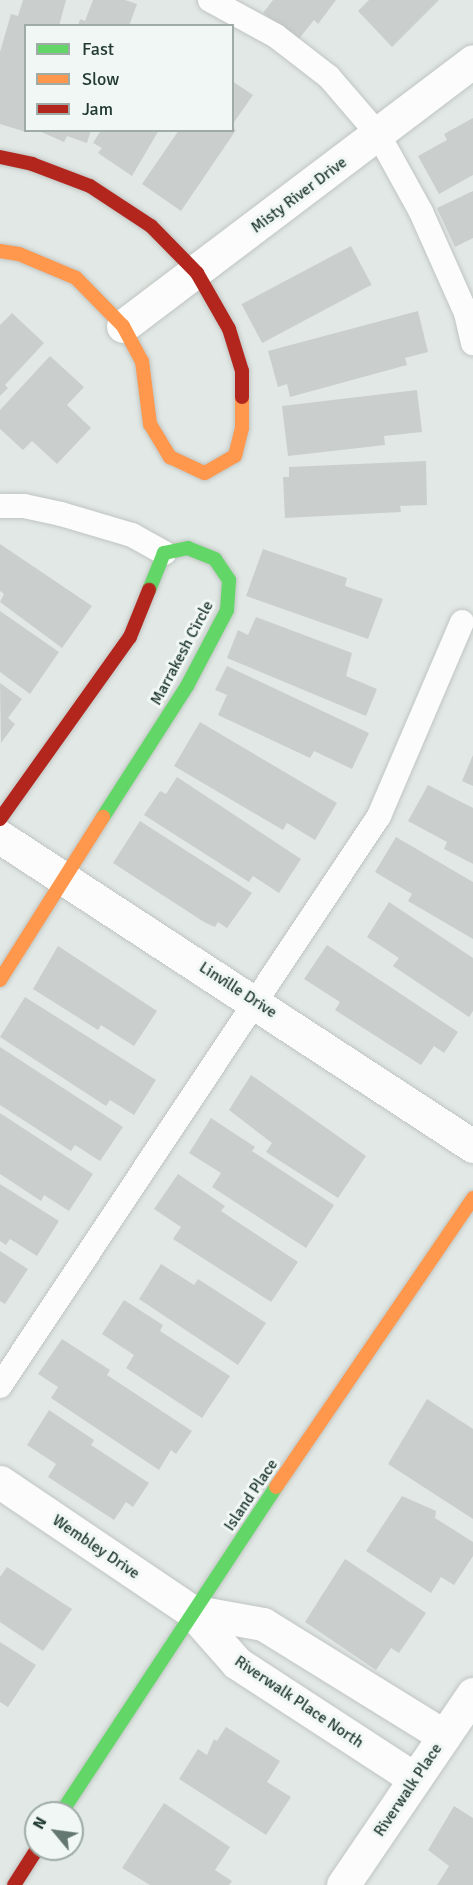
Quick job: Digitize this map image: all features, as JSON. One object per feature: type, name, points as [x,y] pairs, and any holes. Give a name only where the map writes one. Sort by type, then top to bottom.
[{"type":"street","name":"Misty River Drive","points":[[123,326],[197,273],[473,61]]},
{"type":"street","points":[[0,158],[32,164],[90,186],[151,226],[197,273],[229,329],[242,371],[242,429],[235,456],[205,473],[170,457],[150,424],[142,361],[123,326],[76,278],[19,254],[0,251]]},
{"type":"street","name":"Marrakesh Circle","points":[[0,980],[188,686],[227,610],[229,580],[215,559],[188,548],[164,553]]},
{"type":"street","points":[[0,819],[130,637],[164,553]]},
{"type":"street","name":"Linville Drive","points":[[0,837],[256,1001],[473,1146]]},
{"type":"street","name":"Island Place","points":[[69,1801],[191,1611],[473,1198]]},
{"type":"street","name":"Wembley Drive","points":[[0,1482],[191,1611]]},
{"type":"street","points":[[191,1611],[263,1624],[444,1737]]},
{"type":"street","name":"Riverwalk Place North","points":[[191,1611],[237,1663],[415,1779]]},
{"type":"street","name":"Riverwalk Place","points":[[343,1885],[473,1694]]},
{"type":"street","points":[[14,1885],[29,1861]]},
{"type":"lane","points":[[210,0],[276,36],[328,77],[378,134],[421,212],[466,313],[473,343]]},
{"type":"lane","points":[[0,506],[24,506],[61,514],[132,535],[164,553]]},
{"type":"lane","points":[[0,1386],[379,816],[462,622]]},
{"type":"building","points":[[23,0],[66,0],[60,24],[24,24],[24,131],[0,124],[0,52],[11,14],[18,16]]},
{"type":"building","points":[[93,0],[125,0],[137,4],[130,24],[79,24],[80,19],[85,21]]},
{"type":"building","points":[[273,0],[336,0],[318,24],[314,20],[298,40],[263,13]]},
{"type":"building","points":[[369,0],[439,0],[392,47],[358,11]]},
{"type":"building","points":[[234,82],[253,95],[234,122]]},
{"type":"building","points":[[473,118],[473,175],[439,194],[418,156],[447,140],[444,134]]},
{"type":"building","points":[[234,128],[236,130],[181,211],[142,184],[178,132],[234,132]]},
{"type":"building","points":[[42,132],[90,132],[87,143],[67,136],[64,142]]},
{"type":"building","points":[[100,132],[158,132],[132,176],[98,153],[102,148],[93,143]]},
{"type":"building","points":[[473,191],[473,238],[455,247],[437,208]]},
{"type":"building","points":[[351,246],[372,285],[262,343],[242,304]]},
{"type":"building","points":[[418,311],[428,352],[405,358],[407,365],[290,397],[287,384],[278,387],[268,351]]},
{"type":"building","points":[[12,313],[44,343],[5,385],[8,388],[0,396],[0,325]]},
{"type":"building","points":[[50,356],[84,387],[67,405],[91,428],[57,464],[32,441],[23,450],[0,429],[0,410]]},
{"type":"building","points":[[417,390],[422,432],[384,436],[385,445],[288,456],[282,406]]},
{"type":"building","points":[[426,461],[427,505],[400,506],[401,512],[285,518],[283,477],[289,477],[289,467]]},
{"type":"building","points":[[0,544],[92,606],[62,648],[0,602],[4,594],[0,591]]},
{"type":"building","points":[[263,549],[347,578],[345,586],[383,599],[368,639],[246,596]]},
{"type":"building","points":[[0,611],[59,652],[30,694],[0,672]]},
{"type":"building","points":[[256,617],[352,653],[346,676],[377,689],[366,716],[227,658],[238,630],[248,635]]},
{"type":"building","points":[[227,666],[369,733],[352,769],[314,751],[310,758],[218,715],[227,695],[215,690]]},
{"type":"building","points":[[0,683],[22,699],[8,718],[15,724],[1,743]]},
{"type":"building","points":[[200,722],[337,803],[315,840],[287,823],[283,830],[174,766]]},
{"type":"building","points":[[473,755],[473,786],[462,781]]},
{"type":"building","points":[[177,777],[301,859],[279,893],[253,876],[249,882],[144,815],[160,791],[166,794]]},
{"type":"building","points":[[428,785],[473,808],[473,864],[444,849],[447,842],[408,821]]},
{"type":"building","points":[[140,821],[252,893],[227,928],[218,922],[215,927],[204,922],[113,863]]},
{"type":"building","points":[[396,837],[473,882],[473,939],[408,901],[412,894],[375,872]]},
{"type":"building","points":[[389,902],[473,958],[473,1011],[469,1017],[393,966],[399,958],[367,937]]},
{"type":"building","points":[[327,945],[458,1032],[444,1053],[434,1046],[421,1065],[335,1010],[340,1002],[304,979]]},
{"type":"building","points":[[58,946],[157,1011],[134,1046],[101,1025],[98,1030],[33,989]]},
{"type":"building","points":[[25,997],[156,1080],[134,1115],[110,1100],[106,1106],[0,1037]]},
{"type":"building","points":[[0,1047],[123,1127],[100,1161],[75,1145],[71,1151],[0,1105]]},
{"type":"building","points":[[251,1075],[366,1156],[338,1198],[266,1152],[272,1143],[229,1110]]},
{"type":"building","points":[[0,1113],[93,1174],[69,1211],[44,1195],[41,1201],[0,1174]]},
{"type":"building","points":[[211,1118],[255,1147],[252,1151],[334,1205],[306,1248],[212,1187],[221,1173],[189,1153]]},
{"type":"building","points":[[178,1174],[225,1206],[221,1211],[298,1262],[271,1302],[173,1239],[181,1227],[154,1209]]},
{"type":"building","points":[[0,1184],[59,1221],[37,1256],[10,1239],[6,1245],[0,1241]]},
{"type":"building","points":[[0,1251],[28,1269],[5,1304],[0,1301]]},
{"type":"building","points":[[161,1264],[194,1285],[198,1279],[266,1323],[238,1365],[139,1299]]},
{"type":"building","points":[[124,1300],[163,1325],[160,1331],[230,1376],[202,1418],[126,1368],[134,1355],[102,1334]]},
{"type":"building","points":[[62,1339],[110,1370],[107,1375],[192,1431],[176,1454],[171,1450],[159,1470],[51,1398],[58,1387],[38,1374]]},
{"type":"building","points":[[427,1399],[473,1429],[473,1519],[388,1464]]},
{"type":"building","points":[[49,1410],[94,1440],[91,1445],[149,1483],[133,1507],[126,1502],[114,1520],[48,1477],[56,1464],[27,1445]]},
{"type":"building","points":[[402,1496],[436,1511],[435,1518],[473,1542],[473,1556],[454,1585],[441,1577],[431,1593],[366,1551]]},
{"type":"building","points":[[345,1559],[426,1613],[399,1653],[391,1648],[376,1670],[305,1622]]},
{"type":"building","points":[[7,1567],[72,1609],[43,1651],[0,1622],[0,1577]]},
{"type":"building","points":[[0,1642],[36,1665],[8,1707],[0,1702]]},
{"type":"building","points":[[226,1727],[280,1761],[267,1782],[291,1797],[266,1835],[179,1779],[198,1749],[207,1755],[214,1739],[217,1741]]},
{"type":"building","points":[[164,1803],[230,1847],[215,1870],[232,1881],[229,1885],[150,1885],[122,1868]]},
{"type":"building","points":[[454,1806],[473,1818],[473,1885],[437,1885],[449,1866],[428,1850]]},
{"type":"traffic: fast","points":[[103,817],[187,686],[227,610],[229,580],[215,559],[188,548],[164,553],[149,590]]},
{"type":"traffic: fast","points":[[69,1801],[276,1487]]},
{"type":"traffic: slow","points":[[0,251],[19,254],[76,278],[123,326],[142,361],[150,424],[170,457],[205,473],[235,456],[242,428],[242,397]]},
{"type":"traffic: slow","points":[[0,980],[103,817]]},
{"type":"traffic: slow","points":[[276,1487],[473,1198]]},
{"type":"traffic: jam","points":[[0,157],[32,164],[90,186],[151,226],[197,273],[229,329],[242,371],[242,397]]},
{"type":"traffic: jam","points":[[0,819],[130,637],[149,590]]},
{"type":"traffic: jam","points":[[14,1885],[29,1861]]}]
